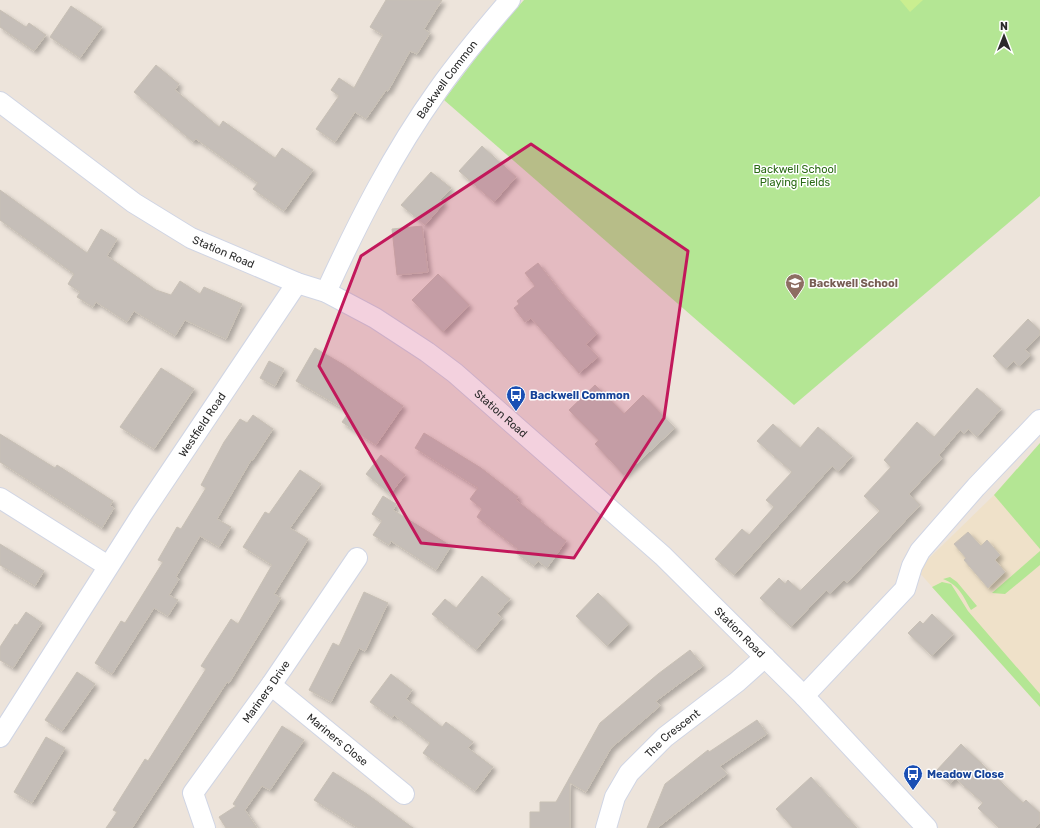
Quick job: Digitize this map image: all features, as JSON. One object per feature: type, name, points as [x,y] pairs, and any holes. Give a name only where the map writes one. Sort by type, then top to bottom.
[{"type":"street","name":"Backwell Common","points":[[326,292],[353,232],[386,173],[438,90],[510,0]]},
{"type":"street","name":"Station Road","points":[[0,102],[134,203],[191,238],[297,283],[326,292],[375,318],[428,352],[455,373],[663,556],[804,696],[927,828]]},
{"type":"street","name":"Westfield Road","points":[[0,737],[108,566],[297,283]]},
{"type":"street","points":[[804,696],[905,589],[912,566],[920,551],[976,487],[1040,420]]},
{"type":"street","points":[[0,498],[108,566]]},
{"type":"street","name":"Mariners Drive","points":[[205,828],[193,793],[271,685],[357,558]]},
{"type":"street","name":"The Crescent","points":[[606,828],[615,797],[629,773],[665,737],[737,682],[765,657]]},
{"type":"street","name":"Mariners Close","points":[[271,685],[404,794]]},
{"type":"highlighted area","points":[[531,144],[688,251],[664,418],[574,558],[421,543],[319,366],[361,256]]},
{"type":"shaded area","points":[[1040,443],[1040,707],[917,570],[994,495]]},
{"type":"green space","name":"Backwell School Playing Fields","points":[[524,0],[1040,0],[1040,196],[794,405],[444,100],[497,30]]},
{"type":"green space","points":[[900,0],[923,0],[910,12]]},
{"type":"green space","points":[[1040,443],[1040,549],[994,495]]},
{"type":"green space","points":[[1040,551],[1040,565],[1005,594],[992,593]]},
{"type":"green space","points":[[950,577],[957,582],[977,606],[971,610],[957,588],[953,584],[943,579]]},
{"type":"green space","points":[[942,582],[951,584],[968,611],[1040,694],[1040,707],[932,587]]},
{"type":"building","points":[[386,0],[442,0],[424,29],[430,33],[417,54],[410,51],[388,91],[386,90],[366,119],[355,112],[335,142],[316,129],[339,96],[331,90],[339,78],[354,88],[383,35],[370,27]]},
{"type":"building","points":[[71,6],[102,27],[80,58],[50,37]]},
{"type":"building","points":[[0,10],[26,27],[29,23],[46,35],[34,51],[0,27]]},
{"type":"building","points":[[156,65],[179,84],[175,90],[219,127],[223,121],[275,158],[282,148],[313,170],[284,211],[253,189],[258,183],[196,139],[193,142],[134,92]]},
{"type":"building","points":[[482,146],[516,177],[494,202],[459,171]]},
{"type":"building","points":[[431,172],[451,188],[440,200],[444,203],[425,225],[401,205]]},
{"type":"building","points":[[0,190],[87,253],[101,229],[117,239],[107,256],[156,290],[171,295],[180,281],[200,294],[204,287],[242,304],[226,339],[185,320],[175,336],[134,311],[127,322],[96,302],[93,307],[77,297],[80,292],[68,284],[74,274],[0,220]]},
{"type":"building","points":[[422,226],[428,272],[397,275],[392,229]]},
{"type":"building","points":[[538,263],[562,294],[597,334],[586,344],[598,357],[579,373],[531,318],[525,322],[514,308],[519,304],[517,301],[535,286],[525,273]]},
{"type":"building","points":[[438,274],[469,305],[443,332],[412,300]]},
{"type":"building","points":[[1028,319],[1040,331],[1040,334],[1025,350],[1031,355],[1019,367],[1014,361],[1006,369],[993,356]]},
{"type":"building","points":[[315,348],[344,365],[403,406],[376,445],[342,422],[349,412],[296,381]]},
{"type":"building","points":[[269,361],[284,369],[275,386],[260,378]]},
{"type":"building","points":[[161,368],[194,389],[154,449],[120,427]]},
{"type":"building","points":[[595,385],[624,414],[643,395],[675,428],[624,475],[595,444],[599,440],[569,410]]},
{"type":"building","points":[[977,388],[1001,409],[977,437],[968,429],[964,434],[960,430],[939,455],[942,458],[909,494],[920,505],[847,583],[844,580],[830,594],[826,590],[791,627],[760,598],[779,578],[785,584],[788,580],[800,591],[880,511],[864,496],[891,467],[884,460],[917,422],[934,437]]},
{"type":"building","points":[[253,415],[273,429],[252,461],[251,460],[217,519],[231,527],[219,547],[200,536],[176,577],[179,579],[169,595],[178,600],[168,616],[154,608],[112,674],[95,663],[121,621],[125,623],[163,562],[158,560],[177,527],[181,529],[206,488],[201,485],[224,442],[240,419],[247,423]]},
{"type":"building","points":[[773,424],[800,448],[818,427],[852,456],[838,472],[832,466],[734,575],[715,559],[742,529],[749,535],[774,507],[766,500],[792,472],[757,441]]},
{"type":"building","points":[[424,433],[481,468],[518,497],[516,500],[566,541],[547,568],[538,561],[534,566],[516,553],[518,549],[477,517],[482,509],[470,499],[478,488],[415,448]]},
{"type":"building","points":[[0,434],[55,468],[57,465],[113,501],[110,506],[114,508],[102,528],[0,462]]},
{"type":"building","points":[[381,455],[405,475],[390,494],[366,474]]},
{"type":"building","points":[[300,470],[321,484],[290,528],[308,539],[274,594],[281,598],[229,683],[227,682],[132,828],[106,828],[117,812],[113,810],[145,759],[148,761],[206,669],[201,666],[231,619],[238,624],[272,565],[243,547],[265,512],[269,514]]},
{"type":"building","points":[[383,496],[396,504],[393,510],[451,546],[436,570],[391,541],[389,545],[373,535],[382,521],[372,514]]},
{"type":"building","points":[[968,532],[981,546],[987,540],[1000,555],[995,560],[1005,572],[988,588],[964,560],[966,558],[954,544]]},
{"type":"building","points":[[0,544],[44,571],[35,586],[0,565]]},
{"type":"building","points":[[482,576],[510,599],[497,614],[502,618],[476,650],[432,614],[445,599],[456,608]]},
{"type":"building","points":[[364,592],[388,603],[365,651],[359,648],[331,702],[309,690],[333,643],[339,646]]},
{"type":"building","points":[[598,593],[629,624],[607,646],[576,616]]},
{"type":"building","points":[[26,612],[42,623],[13,668],[0,660],[0,647],[15,624],[17,625]]},
{"type":"building","points":[[932,614],[953,634],[932,656],[908,633],[920,621],[923,624]]},
{"type":"building","points":[[690,650],[703,666],[656,701],[660,706],[611,748],[586,792],[570,783],[570,828],[530,828],[530,812],[540,812],[540,802],[556,802],[600,723],[658,674]]},
{"type":"building","points":[[77,672],[95,684],[62,731],[45,720]]},
{"type":"building","points":[[391,674],[412,690],[406,699],[442,727],[446,722],[473,742],[468,748],[493,767],[475,791],[423,753],[430,743],[394,715],[392,718],[370,702]]},
{"type":"building","points":[[757,720],[767,734],[720,766],[727,774],[657,828],[647,828],[665,784],[708,750],[709,752]]},
{"type":"building","points":[[282,726],[304,740],[270,790],[262,786],[245,810],[257,828],[226,828],[219,817],[236,806],[233,804]]},
{"type":"building","points":[[46,737],[65,748],[32,803],[14,792]]},
{"type":"building","points":[[961,744],[1023,803],[1026,800],[1040,813],[1040,823],[1035,828],[999,828],[978,808],[983,803],[955,778],[950,784],[936,771]]},
{"type":"building","points":[[333,772],[367,794],[413,828],[358,828],[314,800]]},
{"type":"building","points":[[811,777],[857,828],[793,828],[776,809]]},
{"type":"place","name":"Backwell School","points":[[795,300]]},
{"type":"place","name":"Backwell Common","points":[[516,412]]},
{"type":"place","name":"Meadow Close","points":[[913,791]]}]
